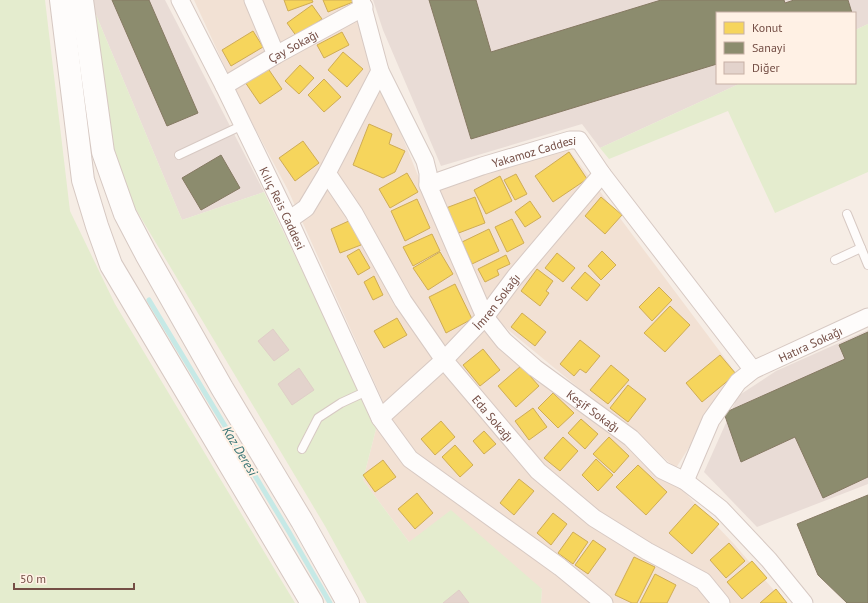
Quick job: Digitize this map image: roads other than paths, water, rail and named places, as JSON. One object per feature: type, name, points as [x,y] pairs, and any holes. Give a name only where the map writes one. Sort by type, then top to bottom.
[{"type":"main road","points":[[61,0],[83,180],[111,265],[312,603]]},
{"type":"main road","points":[[82,0],[103,152],[125,214],[203,354],[302,521],[348,603]]},
{"type":"street","name":"Kılıç Reis Caddesi","points":[[180,0],[243,125],[380,418],[410,459],[560,567],[604,603]]},
{"type":"street","points":[[253,0],[276,56]]},
{"type":"street","name":"Çay Sokağı","points":[[224,86],[362,4]]},
{"type":"street","points":[[362,4],[380,71],[425,161],[428,173],[428,185]]},
{"type":"street","points":[[288,220],[306,208],[327,172],[380,71]]},
{"type":"street","name":"Yakamoz Caddesi","points":[[428,185],[482,166],[570,140],[578,140],[602,174],[753,370]]},
{"type":"street","name":"Eda Sokağı","points":[[327,172],[354,213],[403,301],[444,360],[538,470],[594,518],[647,551],[703,581],[721,603]]},
{"type":"street","name":"İmren Sokağı","points":[[380,418],[444,360],[485,317],[515,277],[602,174]]},
{"type":"street","name":"Keşif Sokağı","points":[[428,185],[485,317],[504,341],[535,368],[631,438],[662,470],[685,481],[722,509],[769,560],[804,603]]},
{"type":"street","name":"Hatıra Sokağı","points":[[685,481],[711,420],[738,382],[753,370],[868,317]]},
{"type":"lane","points":[[179,156],[243,125]]},
{"type":"lane","points":[[847,214],[868,265]]},
{"type":"lane","points":[[835,260],[861,248]]},
{"type":"lane","points":[[302,450],[318,418],[341,403],[367,391]]},
{"type":"waterway","name":"Kaz Deresi","points":[[149,300],[289,532],[330,603]]}]
